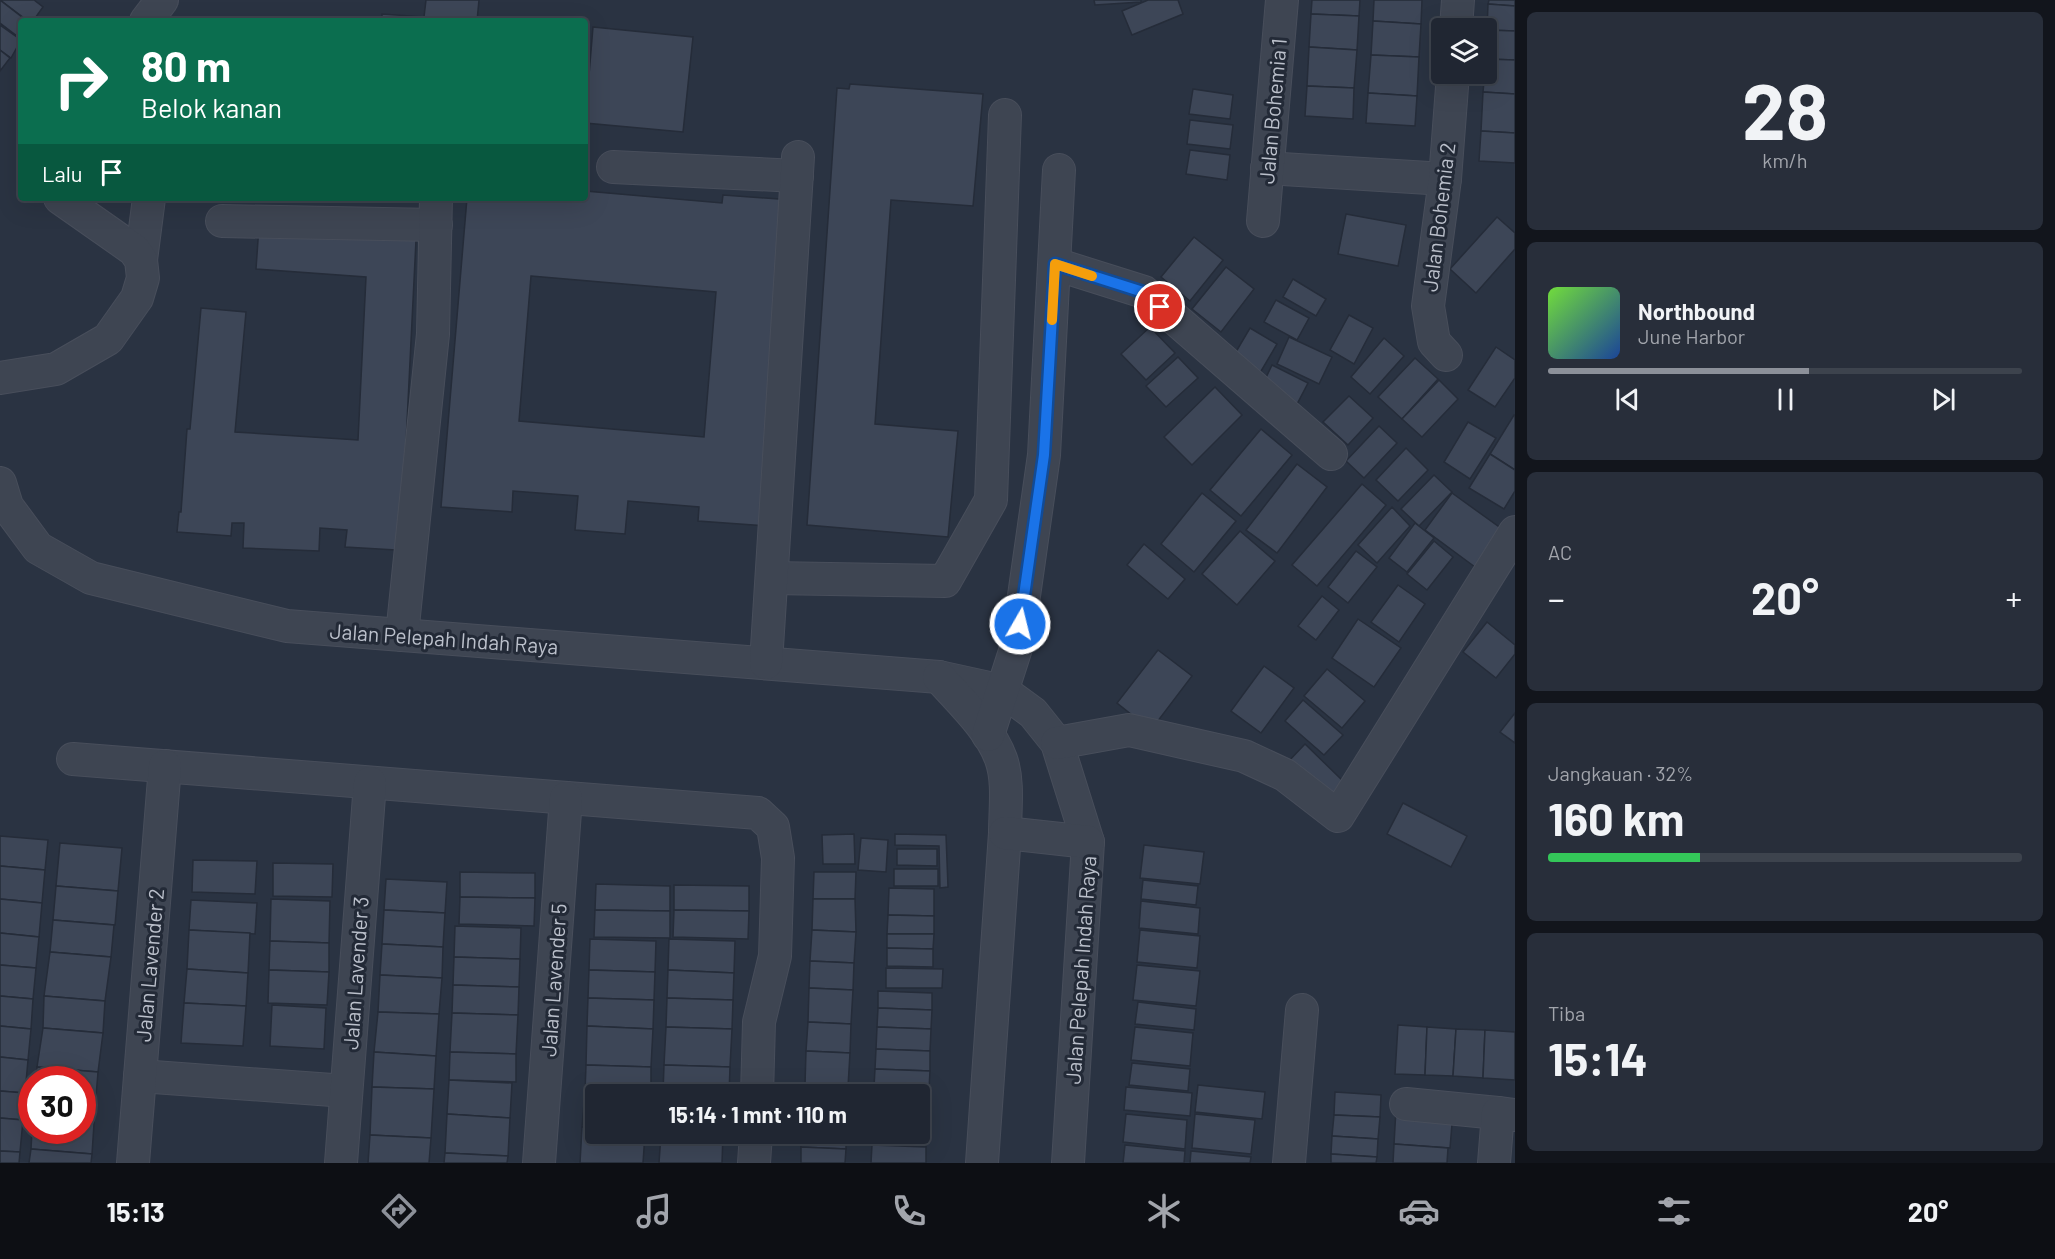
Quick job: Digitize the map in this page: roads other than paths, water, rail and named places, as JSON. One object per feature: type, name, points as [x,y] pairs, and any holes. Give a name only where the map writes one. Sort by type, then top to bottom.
[{"type":"street","points":[[148,18],[162,0]]},
{"type":"street","points":[[169,18],[172,0]]},
{"type":"street","name":"Jalan Bohemia 1","points":[[1263,221],[1282,0]]},
{"type":"street","points":[[1457,18],[1458,0]]},
{"type":"street","name":"Jalan Bohemia 2","points":[[1446,355],[1434,342],[1428,306],[1444,178],[1452,84]]},
{"type":"street","points":[[772,578],[945,581],[991,500],[1005,115]]},
{"type":"street","points":[[613,167],[797,166],[766,663]]},
{"type":"street","points":[[1267,168],[1444,178]]},
{"type":"street","points":[[988,735],[1017,645],[1044,455],[1059,170]]},
{"type":"street","points":[[64,201],[134,250],[141,260]]},
{"type":"street","points":[[0,378],[56,369],[108,339],[137,298],[143,278],[141,260],[148,201]]},
{"type":"street","points":[[222,221],[436,212],[433,334],[402,635]]},
{"type":"street","points":[[1055,264],[1143,292],[1331,454]]},
{"type":"street","name":"Jalan Pelepah Indah Raya","points":[[0,483],[7,506],[38,548],[92,578],[286,626],[939,677],[1003,691],[1033,713],[1057,743],[1088,842],[1068,1163]]},
{"type":"street","points":[[1057,743],[1130,730],[1244,756],[1285,775],[1338,816],[1515,532]]},
{"type":"street","points":[[939,677],[988,735],[1001,759],[1005,788],[1005,833],[982,1163]]},
{"type":"street","points":[[73,759],[758,813],[773,827],[778,858],[775,956],[759,1022],[758,1084]]},
{"type":"street","name":"Jalan Lavender 2","points":[[133,1163],[165,766]]},
{"type":"street","name":"Jalan Lavender 3","points":[[341,1163],[369,783]]},
{"type":"street","name":"Jalan Lavender 5","points":[[539,1163],[566,798]]},
{"type":"street","points":[[1005,833],[1088,842]]},
{"type":"street","points":[[1289,1163],[1302,1010]]},
{"type":"street","points":[[140,1076],[346,1091]]},
{"type":"street","points":[[1406,1104],[1506,1114],[1494,1163]]},
{"type":"street","points":[[754,1163],[755,1144]]}]
